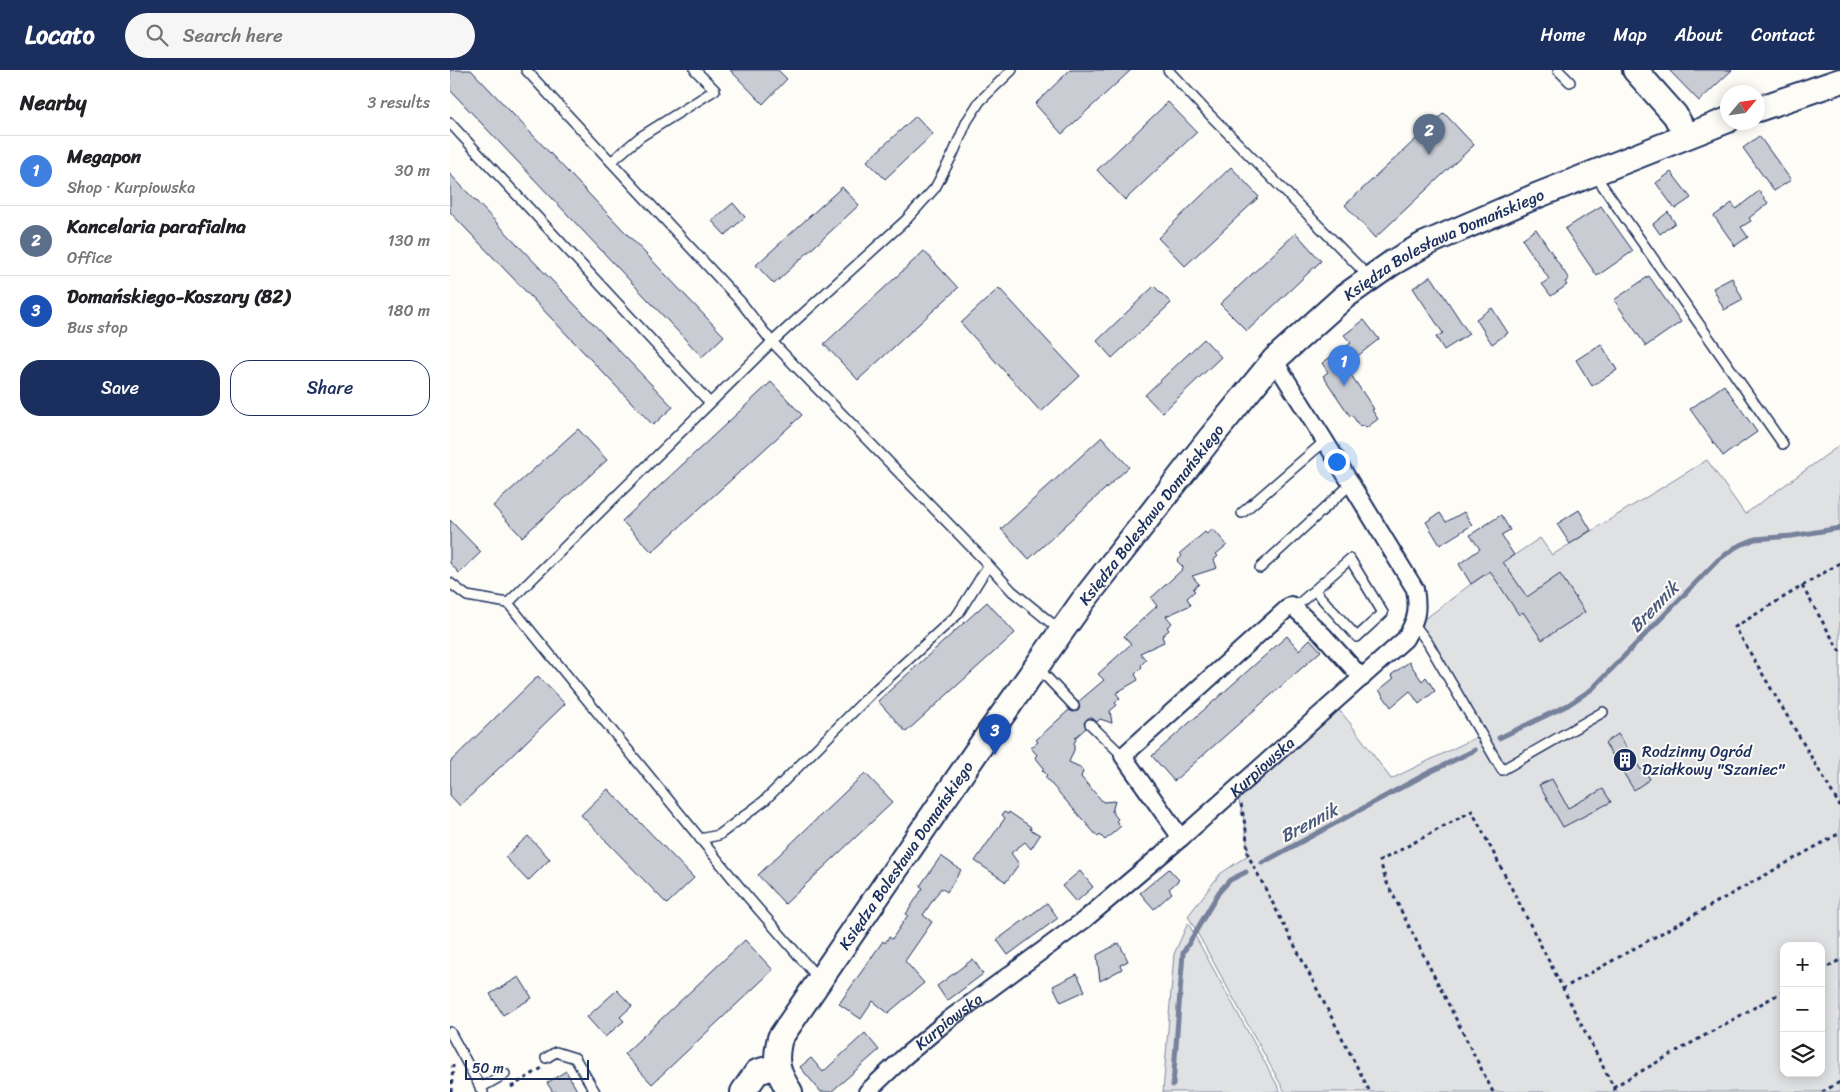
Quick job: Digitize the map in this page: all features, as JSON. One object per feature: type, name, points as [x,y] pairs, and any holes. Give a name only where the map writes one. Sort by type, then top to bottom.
[{"type":"main road","points":[[1634,70],[1675,115],[1686,135]]},
{"type":"main road","points":[[1765,107],[1840,81]]},
{"type":"main road","name":"Księdza Bolesława Domańskiego","points":[[777,1066],[776,1052],[780,1038],[1036,666],[1136,532],[1236,404],[1274,360],[1321,316],[1370,278],[1426,244],[1593,173],[1720,123]]},
{"type":"main road","points":[[743,1092],[757,1072],[777,1066],[782,1080],[790,1092]]},
{"type":"street","name":"Kurpiowska","points":[[867,1092],[889,1070],[948,1020],[1084,920],[1181,838],[1405,640],[1414,624],[1418,607],[1414,589],[1325,440],[1274,360]]},
{"type":"street","points":[[1181,838],[1123,756],[1291,605],[1362,678]]},
{"type":"lane","points":[[526,70],[740,301],[772,342],[1012,591],[1061,631]]},
{"type":"lane","points":[[611,162],[640,137],[714,90],[695,70]]},
{"type":"lane","points":[[508,604],[772,342],[906,220],[935,188],[967,122],[980,101],[1012,70]]},
{"type":"lane","points":[[1168,70],[1370,278]]},
{"type":"lane","points":[[1558,70],[1570,82]]},
{"type":"lane","points":[[450,123],[710,403]]},
{"type":"lane","points":[[1593,173],[1783,444]]},
{"type":"lane","points":[[1242,513],[1325,440]]},
{"type":"lane","points":[[1260,568],[1351,484]]},
{"type":"lane","points":[[1294,608],[1314,590],[1350,559],[1383,613],[1357,637],[1314,590]]},
{"type":"lane","points":[[700,839],[719,834],[764,801],[873,692],[958,614],[988,566]]},
{"type":"lane","points":[[450,583],[467,596],[508,604],[700,839],[820,980]]},
{"type":"lane","points":[[1414,624],[1428,643],[1502,770],[1603,712]]},
{"type":"lane","points":[[1036,666],[1074,706]]},
{"type":"lane","points":[[1090,724],[1123,756]]},
{"type":"lane","points":[[450,1032],[482,1090],[505,1074]]},
{"type":"lane","points":[[546,1058],[556,1052],[575,1058],[595,1092]]},
{"type":"path","points":[[1840,563],[1735,627],[1840,806]]},
{"type":"path","points":[[1802,586],[1840,652]]},
{"type":"path","points":[[1234,790],[1242,806],[1248,855],[1370,1092]]},
{"type":"path","points":[[1493,1092],[1386,881],[1380,861],[1472,811],[1616,1092]]},
{"type":"path","points":[[1562,989],[1840,833]]},
{"type":"path","points":[[1825,968],[1840,960]]},
{"type":"path","points":[[1613,1087],[1780,993]]},
{"type":"path","points":[[523,1080],[529,1076]]},
{"type":"path","points":[[1822,1092],[1840,1082]]},
{"type":"shaded area","points":[[1840,445],[1840,1092],[1285,1092],[1188,916],[1220,874],[1248,855],[1243,814],[1234,790],[1334,704],[1391,779],[1481,735],[1414,624],[1429,616],[1471,584],[1540,538],[1552,555],[1707,460],[1745,514]]},
{"type":"shaded area","points":[[1188,923],[1281,1092],[1163,1092],[1174,954]]},
{"type":"building","points":[[450,70],[471,70],[724,336],[702,357],[450,90]]},
{"type":"building","points":[[730,70],[778,70],[787,79],[763,104]]},
{"type":"building","points":[[1070,70],[1131,70],[1062,134],[1035,104]]},
{"type":"building","points":[[1669,70],[1732,70],[1699,101]]},
{"type":"building","points":[[1168,102],[1197,132],[1125,200],[1097,170]]},
{"type":"building","points":[[1444,113],[1474,145],[1375,238],[1345,205]]},
{"type":"building","points":[[916,116],[933,134],[885,179],[867,161]]},
{"type":"building","points":[[1759,136],[1791,180],[1774,191],[1743,148]]},
{"type":"building","points":[[1231,167],[1259,197],[1185,266],[1158,238]]},
{"type":"building","points":[[1671,172],[1691,198],[1675,209],[1656,183]]},
{"type":"building","points":[[450,174],[673,407],[653,425],[450,212]]},
{"type":"building","points":[[842,187],[859,205],[774,284],[756,265]]},
{"type":"building","points":[[1759,191],[1768,203],[1749,218],[1751,221],[1741,227],[1748,237],[1735,246],[1714,216],[1732,203],[1736,209]]},
{"type":"building","points":[[733,203],[745,217],[725,235],[712,221]]},
{"type":"building","points":[[1601,206],[1633,251],[1597,276],[1565,229]]},
{"type":"building","points":[[1668,212],[1675,223],[1660,234],[1653,224]]},
{"type":"building","points":[[1536,229],[1569,279],[1565,282],[1567,285],[1551,296],[1542,284],[1549,279],[1522,239]]},
{"type":"building","points":[[1296,233],[1321,261],[1247,331],[1220,304]]},
{"type":"building","points":[[924,251],[958,288],[858,380],[824,344]]},
{"type":"building","points":[[1431,276],[1469,334],[1444,350],[1436,337],[1443,333],[1413,288]]},
{"type":"building","points":[[1649,276],[1681,322],[1646,346],[1614,300]]},
{"type":"building","points":[[1732,278],[1743,300],[1724,310],[1713,288]]},
{"type":"building","points":[[1154,286],[1171,303],[1112,358],[1097,341]]},
{"type":"building","points":[[999,288],[1080,376],[1041,412],[961,323]]},
{"type":"building","points":[[1492,308],[1508,333],[1492,344],[1476,319]]},
{"type":"building","points":[[1364,320],[1379,339],[1345,366],[1374,409],[1372,410],[1378,419],[1366,428],[1363,425],[1360,427],[1352,415],[1350,416],[1323,376],[1328,372],[1322,363],[1351,343],[1344,335]]},
{"type":"building","points":[[1204,339],[1221,357],[1162,413],[1145,395]]},
{"type":"building","points":[[1601,344],[1617,370],[1592,386],[1576,360]]},
{"type":"building","points":[[771,382],[802,415],[652,552],[622,521]]},
{"type":"building","points":[[1724,385],[1757,432],[1723,456],[1690,409]]},
{"type":"building","points":[[578,429],[607,460],[522,537],[493,506]]},
{"type":"building","points":[[1102,437],[1129,467],[1029,559],[1001,529]]},
{"type":"building","points":[[1579,510],[1591,530],[1570,544],[1557,524]]},
{"type":"building","points":[[1464,512],[1472,525],[1440,545],[1426,522],[1440,513],[1446,522]]},
{"type":"building","points":[[1501,515],[1510,530],[1501,535],[1514,555],[1503,562],[1527,597],[1560,574],[1585,612],[1542,640],[1523,612],[1519,615],[1490,571],[1471,584],[1459,564],[1480,549],[1470,535]]},
{"type":"building","points":[[450,520],[481,552],[459,573],[450,563]]},
{"type":"building","points":[[1213,529],[1227,545],[1216,554],[1218,556],[1214,560],[1217,568],[1192,576],[1199,584],[1193,589],[1195,591],[1187,598],[1191,605],[1166,616],[1172,623],[1167,627],[1169,630],[1162,636],[1164,642],[1140,653],[1146,660],[1135,674],[1138,680],[1116,693],[1120,698],[1115,703],[1117,705],[1110,711],[1112,723],[1100,719],[1097,722],[1092,718],[1088,718],[1084,723],[1086,728],[1075,738],[1074,750],[1069,762],[1080,767],[1083,771],[1081,777],[1103,802],[1115,801],[1112,812],[1118,819],[1116,821],[1121,826],[1105,840],[1100,835],[1098,837],[1045,777],[1047,775],[1042,770],[1044,768],[1035,757],[1037,755],[1031,748],[1038,742],[1036,740],[1069,710],[1073,712],[1078,711],[1080,707],[1078,702],[1104,680],[1098,674],[1131,644],[1124,636],[1157,606],[1151,598],[1184,568],[1177,561],[1182,556],[1180,553],[1205,532],[1207,534]]},
{"type":"building","points":[[987,602],[1015,633],[906,732],[878,701]]},
{"type":"building","points":[[1287,636],[1299,650],[1310,639],[1321,651],[1174,781],[1152,756]]},
{"type":"building","points":[[1409,662],[1422,681],[1426,677],[1435,691],[1419,704],[1410,691],[1391,707],[1379,690],[1394,678],[1391,675]]},
{"type":"building","points":[[538,676],[565,704],[460,806],[450,795],[450,762]]},
{"type":"building","name":"Rodzinny Ogród Działkowy \"Szaniec\"","points":[[1618,734],[1641,770],[1643,768],[1650,779],[1634,790],[1605,743]]},
{"type":"building","points":[[865,773],[893,802],[785,904],[758,875]]},
{"type":"building","points":[[1552,779],[1568,808],[1603,789],[1611,802],[1563,827],[1539,785]]},
{"type":"building","points":[[608,789],[694,878],[667,904],[581,815]]},
{"type":"building","points":[[1004,812],[1008,814],[1009,812],[1040,835],[1031,849],[1025,842],[1011,853],[1019,864],[1006,882],[975,861],[1005,818],[1002,815]]},
{"type":"building","points":[[528,836],[550,859],[528,881],[505,857]]},
{"type":"building","points":[[941,856],[961,870],[947,892],[941,888],[923,915],[932,922],[905,961],[924,983],[888,1013],[873,1001],[861,1019],[839,1004],[883,941],[885,943],[889,937],[892,939],[923,888],[920,886]]},
{"type":"building","points":[[1169,869],[1179,880],[1169,889],[1172,893],[1154,909],[1140,893]]},
{"type":"building","points":[[1080,871],[1093,887],[1076,902],[1062,886]]},
{"type":"building","points":[[1047,903],[1058,918],[1008,955],[997,940]]},
{"type":"building","points":[[745,940],[773,970],[652,1084],[624,1054]]},
{"type":"building","points":[[1119,943],[1128,961],[1120,965],[1122,969],[1100,981],[1097,955]]},
{"type":"building","points":[[973,959],[983,974],[947,1001],[937,986]]},
{"type":"building","points":[[1077,974],[1085,991],[1061,1002],[1053,986]]},
{"type":"building","points":[[519,977],[532,998],[503,1015],[490,994]]},
{"type":"building","points":[[617,990],[632,1006],[620,1017],[624,1021],[605,1037],[587,1017]]},
{"type":"building","points":[[865,1033],[879,1050],[831,1092],[821,1092],[800,1067],[811,1058],[823,1072]]},
{"type":"building","points":[[566,1071],[578,1092],[553,1092],[547,1083]]},
{"type":"waterway","name":"Brennik","points":[[1499,738],[1568,705],[1592,689],[1718,560],[1736,547],[1755,539],[1792,536],[1840,528]]},
{"type":"waterway","name":"Brennik","points":[[1262,863],[1428,773],[1475,750]]},
{"type":"waterway","name":"Brennik","points":[[1173,1085],[1183,953],[1219,892],[1230,880],[1246,872]]},
{"type":"place","name":"Kancelaria parafialna","points":[[1429,155]]},
{"type":"place","name":"Megapon","points":[[1344,386]]},
{"type":"place","name":"Domańskiego-Koszary (82)","points":[[995,755]]},
{"type":"place","name":"Rodzinny Ogród Działkowy \"Szaniec\"","points":[[1625,760]]}]
